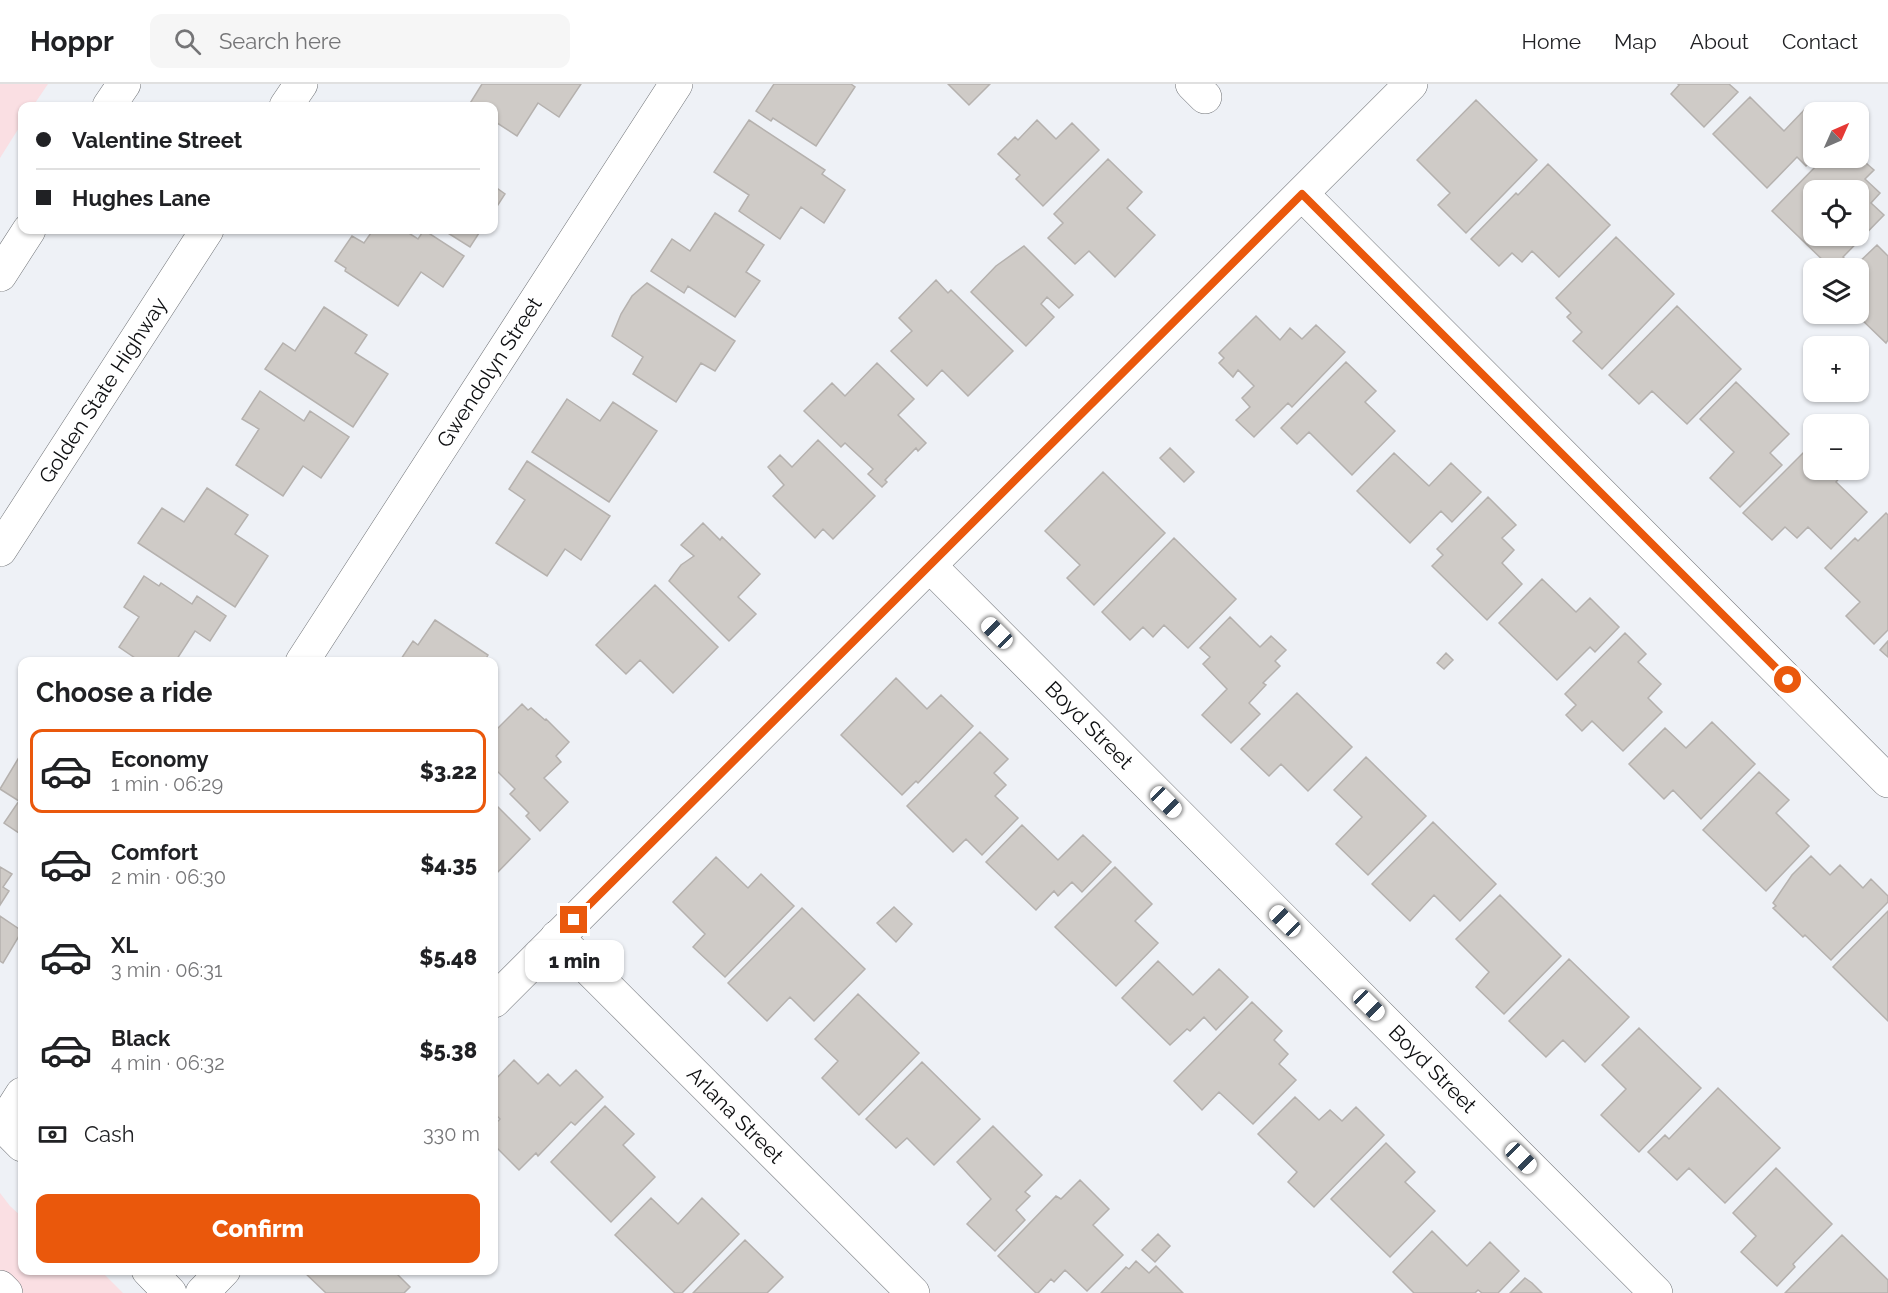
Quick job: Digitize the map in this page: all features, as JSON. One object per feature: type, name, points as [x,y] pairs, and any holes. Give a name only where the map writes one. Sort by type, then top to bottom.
[{"type":"main road","points":[[112,102],[124,84]]},
{"type":"main road","points":[[289,102],[301,84]]},
{"type":"main road","name":"Gwendolyn Street","points":[[305,657],[676,84]]},
{"type":"main road","points":[[498,997],[1411,84]]},
{"type":"main road","points":[[1302,194],[1888,781]]},
{"type":"main road","points":[[0,275],[26,234]]},
{"type":"main road","name":"Golden State Highway","points":[[0,550],[204,234]]},
{"type":"main road","name":"Boyd Street","points":[[930,566],[1656,1293]]},
{"type":"main road","name":"Arlana Street","points":[[557,937],[913,1293]]},
{"type":"main road","points":[[13,1135],[18,1112]]},
{"type":"main road","points":[[153,1275],[170,1293]]},
{"type":"main road","points":[[202,1293],[219,1275]]},
{"type":"main road","points":[[0,1287],[6,1293]]},
{"type":"shaded area","points":[[0,84],[48,84],[36,102],[18,102],[18,129],[0,158]]},
{"type":"shaded area","points":[[0,1193],[18,1213],[18,1275],[105,1275],[123,1293],[0,1293]]},
{"type":"building","points":[[482,84],[581,84],[559,117],[538,103],[517,136],[498,124],[498,102],[471,102]]},
{"type":"building","points":[[774,84],[851,84],[855,87],[816,146],[773,118],[771,121],[756,111]]},
{"type":"building","points":[[948,84],[990,84],[969,105]]},
{"type":"building","points":[[1678,84],[1729,84],[1738,92],[1704,127],[1671,94]]},
{"type":"building","points":[[1750,97],[1784,131],[1803,111],[1803,163],[1797,157],[1767,188],[1713,134]]},
{"type":"building","points":[[1476,100],[1537,160],[1466,233],[1438,205],[1450,193],[1417,160]]},
{"type":"building","points":[[749,120],[825,170],[822,174],[845,190],[824,223],[801,207],[780,239],[739,211],[749,195],[714,172]]},
{"type":"building","points":[[1037,120],[1056,139],[1072,123],[1099,150],[1043,206],[1016,179],[1020,175],[998,154],[1015,137],[1018,140]]},
{"type":"building","points":[[1108,159],[1142,192],[1127,208],[1155,235],[1115,277],[1089,251],[1075,264],[1048,238],[1063,223],[1054,214]]},
{"type":"building","points":[[1548,164],[1610,225],[1559,277],[1532,251],[1522,262],[1512,253],[1499,266],[1471,239]]},
{"type":"building","points":[[1869,166],[1874,170],[1866,180],[1803,180],[1803,241],[1772,211],[1814,168],[1869,168]]},
{"type":"building","points":[[1869,183],[1880,193],[1871,203],[1884,215],[1869,230]]},
{"type":"building","points":[[498,189],[505,194],[498,205]]},
{"type":"building","points":[[715,213],[764,245],[746,272],[760,281],[735,317],[688,286],[684,293],[651,271],[672,239],[690,251]]},
{"type":"building","points":[[370,234],[410,234],[418,239],[421,234],[430,234],[464,256],[443,287],[421,272],[398,306],[345,271],[346,268],[335,261],[352,236],[364,243]]},
{"type":"building","points":[[449,234],[478,234],[470,247]]},
{"type":"building","points":[[1616,237],[1674,294],[1602,369],[1573,341],[1582,332],[1567,317],[1571,313],[1556,298]]},
{"type":"building","points":[[1877,245],[1888,256],[1888,340],[1886,343],[1866,324],[1869,324],[1869,258],[1863,258]]},
{"type":"building","points":[[1024,246],[1073,295],[1059,308],[1047,297],[1041,304],[1054,317],[1026,346],[971,292],[996,266]]},
{"type":"building","points":[[1808,246],[1854,246],[1844,258],[1821,258]]},
{"type":"building","points":[[936,280],[948,293],[951,290],[1013,351],[968,396],[942,370],[927,386],[891,351],[912,331],[899,318]]},
{"type":"building","points":[[647,283],[735,341],[715,371],[701,363],[676,402],[633,374],[643,357],[612,336],[632,296]]},
{"type":"building","points":[[1677,306],[1741,369],[1687,424],[1652,391],[1639,404],[1609,375]]},
{"type":"building","points":[[324,307],[367,335],[355,353],[388,374],[353,427],[265,369],[283,343],[295,351]]},
{"type":"building","points":[[1256,316],[1280,340],[1290,328],[1302,339],[1316,325],[1345,352],[1292,407],[1288,403],[1254,437],[1236,420],[1250,407],[1242,398],[1254,386],[1238,370],[1233,377],[1219,363],[1224,358],[1219,353]]},
{"type":"building","points":[[1346,362],[1376,391],[1365,402],[1395,431],[1352,475],[1309,432],[1297,444],[1281,428]]},
{"type":"building","points":[[877,363],[914,399],[898,415],[926,443],[918,451],[916,448],[885,480],[887,482],[882,487],[868,474],[873,469],[845,443],[841,447],[804,411],[832,383],[845,396]]},
{"type":"building","points":[[1736,382],[1789,434],[1770,453],[1782,465],[1740,507],[1710,478],[1734,452],[1700,419]]},
{"type":"building","points":[[260,391],[304,421],[310,411],[349,437],[321,478],[303,466],[283,496],[236,465],[259,429],[242,419]]},
{"type":"building","points":[[567,399],[600,421],[613,402],[657,431],[609,502],[532,452]]},
{"type":"building","points":[[818,440],[875,496],[833,539],[823,529],[815,538],[773,496],[784,485],[768,467],[780,455],[792,467]]},
{"type":"building","points":[[1170,448],[1194,472],[1184,482],[1160,458]]},
{"type":"building","points":[[1394,453],[1429,486],[1451,463],[1481,492],[1452,522],[1441,511],[1410,543],[1357,491]]},
{"type":"building","points":[[1803,453],[1803,480],[1838,480],[1836,482],[1867,512],[1831,549],[1808,527],[1797,538],[1785,527],[1772,540],[1743,513]]},
{"type":"building","points":[[527,461],[610,516],[581,560],[565,549],[547,576],[496,543],[525,500],[509,489]]},
{"type":"building","points":[[1103,472],[1165,533],[1094,605],[1067,578],[1080,565],[1045,531]]},
{"type":"building","points":[[207,488],[248,515],[235,534],[268,556],[235,607],[138,543],[162,508],[184,522]]},
{"type":"building","points":[[1488,497],[1516,525],[1502,538],[1514,550],[1502,563],[1522,584],[1487,620],[1432,566],[1443,555],[1437,549]]},
{"type":"building","points":[[1886,513],[1888,515],[1888,630],[1874,644],[1846,616],[1860,602],[1825,568],[1855,538],[1858,541]]},
{"type":"building","points":[[703,523],[720,540],[722,537],[760,574],[738,597],[756,614],[729,641],[669,581],[681,565],[694,556],[681,545]]},
{"type":"building","points":[[1174,538],[1236,599],[1188,648],[1164,625],[1153,637],[1143,627],[1130,640],[1102,612]]},
{"type":"building","points":[[144,576],[159,586],[161,583],[192,604],[197,596],[226,616],[210,641],[195,631],[178,657],[134,657],[119,647],[139,617],[124,607]]},
{"type":"building","points":[[1542,579],[1576,612],[1590,598],[1619,627],[1595,652],[1590,647],[1557,680],[1499,623]]},
{"type":"building","points":[[655,585],[718,647],[673,693],[640,660],[626,674],[596,645]]},
{"type":"building","points":[[1230,617],[1260,647],[1271,636],[1286,650],[1275,661],[1280,666],[1263,683],[1266,685],[1249,703],[1260,714],[1231,743],[1202,715],[1227,689],[1203,664],[1210,657],[1200,648]]},
{"type":"building","points":[[435,620],[488,655],[487,657],[402,657],[413,641],[418,645]]},
{"type":"building","points":[[1625,633],[1646,654],[1638,662],[1661,684],[1648,698],[1662,712],[1623,751],[1592,721],[1582,731],[1566,715],[1576,705],[1565,694]]},
{"type":"building","points":[[1888,641],[1888,657],[1880,650]]},
{"type":"building","points":[[1446,653],[1453,660],[1444,669],[1437,663]]},
{"type":"building","points":[[896,678],[927,709],[941,695],[973,726],[918,783],[916,781],[902,795],[841,735]]},
{"type":"building","points":[[1297,693],[1352,747],[1308,791],[1281,764],[1269,776],[1241,749]]},
{"type":"building","points":[[522,704],[528,710],[531,708],[546,719],[569,742],[556,756],[561,762],[544,778],[568,802],[540,831],[526,816],[529,813],[510,794],[515,789],[498,772],[498,728]]},
{"type":"building","points":[[1712,722],[1755,764],[1701,819],[1673,790],[1664,799],[1629,764],[1665,728],[1686,748]]},
{"type":"building","points":[[980,732],[1008,759],[994,773],[1006,785],[995,796],[1018,818],[982,855],[966,839],[953,852],[907,806]]},
{"type":"building","points":[[1366,757],[1426,816],[1368,875],[1336,844],[1362,817],[1334,790]]},
{"type":"building","points":[[18,759],[18,800],[0,789]]},
{"type":"building","points":[[1759,772],[1789,800],[1776,813],[1809,846],[1766,891],[1703,830]]},
{"type":"building","points":[[18,802],[18,832],[4,823]]},
{"type":"building","points":[[498,807],[530,839],[498,872]]},
{"type":"building","points":[[1433,822],[1496,884],[1460,921],[1434,895],[1410,921],[1372,884]]},
{"type":"building","points":[[1022,825],[1058,860],[1083,835],[1111,862],[1082,892],[1072,882],[1058,896],[1054,891],[1036,910],[986,862]]},
{"type":"building","points":[[1811,856],[1830,875],[1840,865],[1863,888],[1871,879],[1888,896],[1888,902],[1831,960],[1773,908],[1776,906],[1773,903],[1792,875]]},
{"type":"building","points":[[716,857],[748,888],[761,874],[794,906],[725,977],[693,947],[705,934],[673,902]]},
{"type":"building","points":[[0,867],[12,874],[3,887],[9,891],[0,905]]},
{"type":"building","points":[[1115,867],[1152,904],[1135,921],[1158,943],[1116,986],[1055,927]]},
{"type":"building","points":[[1500,895],[1561,956],[1504,1014],[1476,987],[1489,972],[1456,939]]},
{"type":"building","points":[[894,907],[912,924],[896,942],[877,923]]},
{"type":"building","points":[[802,908],[865,969],[814,1021],[790,997],[767,1021],[728,983]]},
{"type":"building","points":[[1888,911],[1888,1021],[1833,967]]},
{"type":"building","points":[[0,916],[18,928],[18,938],[3,963],[0,961]]},
{"type":"building","points":[[1569,959],[1629,1017],[1585,1062],[1563,1040],[1546,1057],[1509,1021]]},
{"type":"building","points":[[1158,961],[1193,995],[1219,969],[1248,997],[1216,1030],[1204,1017],[1190,1031],[1187,1029],[1170,1045],[1122,998]]},
{"type":"building","points":[[858,994],[919,1053],[859,1115],[822,1078],[838,1061],[815,1039]]},
{"type":"building","points":[[1252,1002],[1282,1031],[1274,1040],[1288,1054],[1279,1064],[1296,1080],[1253,1124],[1219,1092],[1202,1110],[1174,1081]]},
{"type":"building","points":[[1639,1028],[1701,1088],[1639,1152],[1601,1115],[1626,1089],[1602,1065]]},
{"type":"building","points":[[514,1060],[538,1084],[548,1074],[560,1086],[576,1070],[603,1097],[575,1125],[571,1122],[538,1156],[536,1153],[519,1170],[498,1149],[498,1121],[500,1119],[498,1117],[498,1077]]},
{"type":"building","points":[[922,1062],[980,1119],[934,1165],[907,1138],[896,1148],[866,1119]]},
{"type":"building","points":[[1718,1088],[1780,1148],[1725,1203],[1689,1168],[1677,1180],[1648,1152],[1665,1135],[1669,1139]]},
{"type":"building","points":[[1295,1097],[1319,1120],[1330,1110],[1342,1121],[1356,1107],[1384,1135],[1314,1207],[1288,1182],[1297,1172],[1258,1134]]},
{"type":"building","points":[[605,1106],[634,1134],[623,1145],[655,1177],[611,1222],[551,1162]]},
{"type":"building","points":[[993,1126],[1042,1175],[1025,1192],[1030,1196],[1016,1210],[1025,1220],[995,1251],[967,1224],[991,1199],[957,1162]]},
{"type":"building","points":[[1386,1143],[1415,1172],[1405,1182],[1435,1211],[1390,1257],[1331,1199]]},
{"type":"building","points":[[1776,1168],[1832,1224],[1793,1264],[1795,1267],[1777,1286],[1741,1252],[1756,1236],[1733,1213]]},
{"type":"building","points":[[1080,1180],[1109,1209],[1093,1225],[1123,1255],[1087,1291],[1065,1270],[1054,1282],[1051,1279],[1036,1293],[998,1256],[1056,1196],[1061,1199]]},
{"type":"building","points":[[651,1198],[678,1224],[702,1198],[739,1234],[682,1293],[675,1293],[615,1235]]},
{"type":"building","points":[[1432,1231],[1467,1266],[1490,1242],[1519,1271],[1498,1293],[1482,1293],[1478,1290],[1475,1293],[1414,1293],[1393,1272]]},
{"type":"building","points":[[1158,1234],[1170,1246],[1155,1262],[1142,1250]]},
{"type":"building","points":[[1842,1235],[1888,1280],[1888,1293],[1785,1293]]},
{"type":"building","points":[[745,1240],[783,1277],[767,1293],[693,1293]]},
{"type":"building","points":[[1136,1261],[1149,1273],[1156,1266],[1183,1293],[1101,1293],[1126,1267],[1129,1269]]},
{"type":"building","points":[[307,1275],[398,1275],[410,1287],[404,1293],[326,1293]]},
{"type":"building","points":[[1525,1278],[1532,1283],[1542,1293],[1510,1293]]},
{"type":"route","points":[[574,920],[1302,194],[1788,680]]}]
